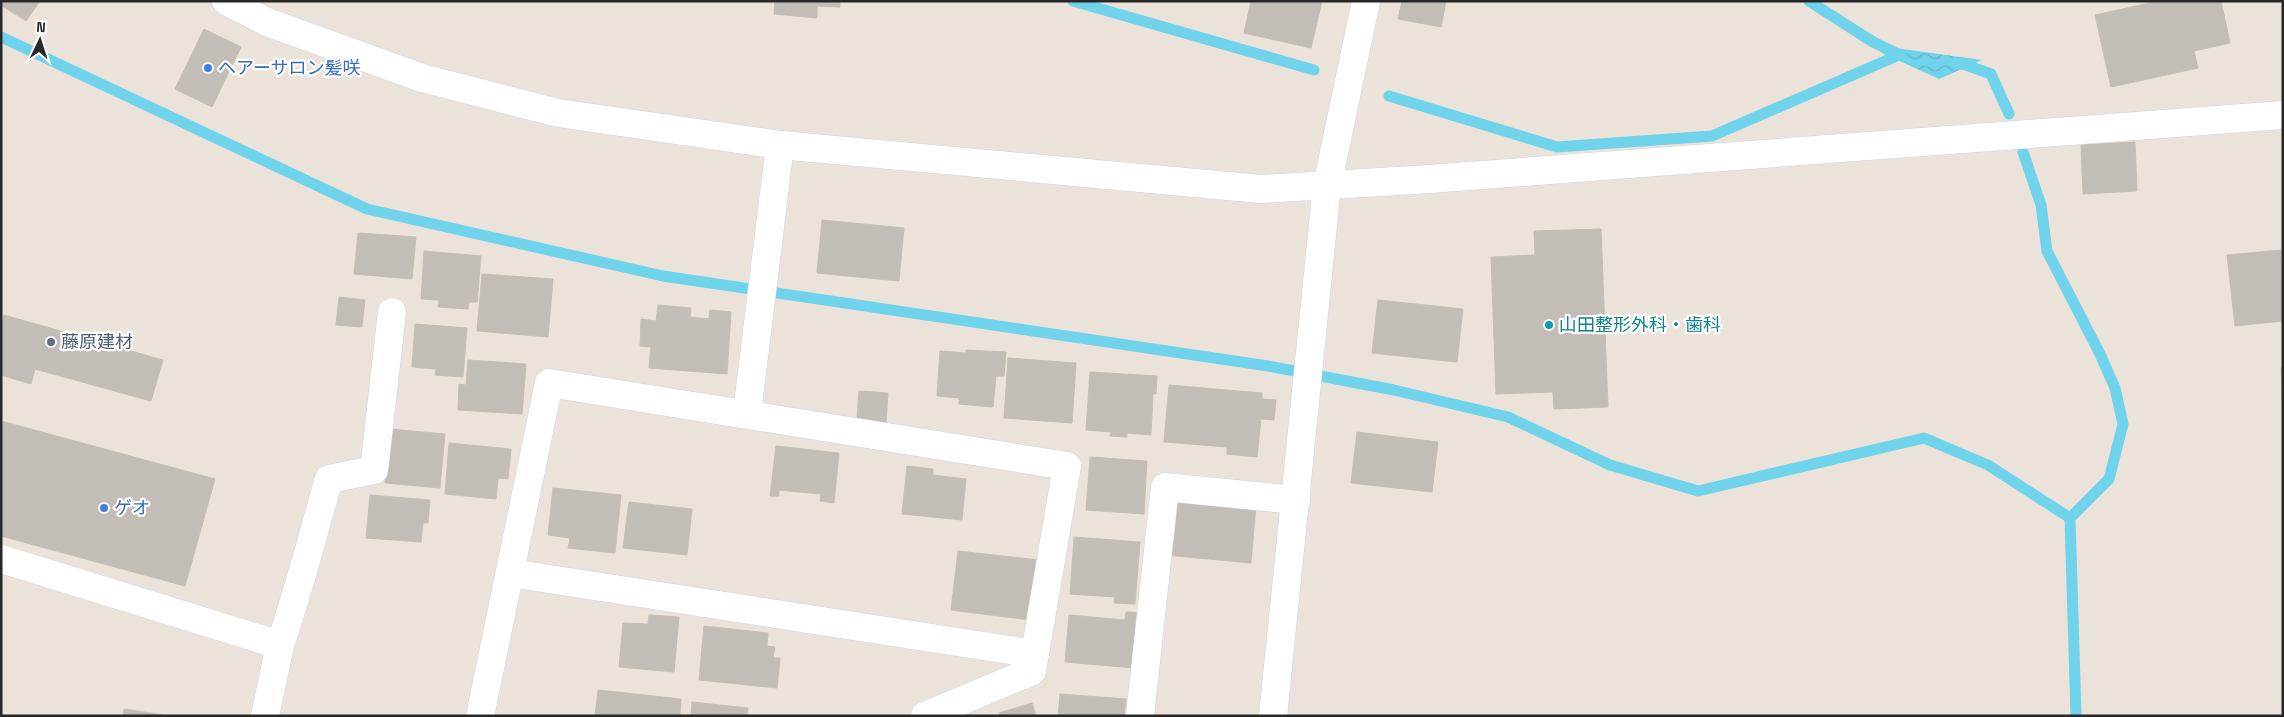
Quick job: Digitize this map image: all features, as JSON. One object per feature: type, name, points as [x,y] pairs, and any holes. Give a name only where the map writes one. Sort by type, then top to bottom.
[{"type":"street","points":[[226,1],[266,22],[422,78],[558,113],[780,145],[1261,189],[1327,186],[2283,115]]},
{"type":"street","points":[[1274,716],[1327,186],[1366,1]]},
{"type":"street","points":[[747,413],[780,145]]},
{"type":"street","points":[[264,716],[280,645],[300,590],[304,563],[329,479],[374,470],[392,312]]},
{"type":"street","points":[[480,716],[549,382],[1067,466],[1032,672],[925,716]]},
{"type":"street","points":[[1140,716],[1165,487],[1296,500]]},
{"type":"street","points":[[1,559],[280,645]]},
{"type":"street","points":[[510,573],[1035,654]]},
{"type":"water","points":[[1888,47],[1982,60],[1939,79],[1882,53]]},
{"type":"building","points":[[1,1],[40,1],[26,21],[1,5]]},
{"type":"building","points":[[775,1],[840,1],[840,7],[817,6],[817,18],[774,14]]},
{"type":"building","points":[[1251,1],[1322,1],[1311,48],[1244,33]]},
{"type":"building","points":[[1402,1],[1446,1],[1441,27],[1398,19]]},
{"type":"building","points":[[2159,1],[2221,1],[2230,43],[2194,51],[2198,68],[2111,87],[2095,15]]},
{"type":"building","name":"ヘアーサロン髪咲","points":[[204,29],[241,47],[212,107],[175,89]]},
{"type":"building","points":[[2135,142],[2137,191],[2083,194],[2081,145]]},
{"type":"building","points":[[822,220],[904,228],[899,281],[817,273]]},
{"type":"building","name":"山田整形外科・歯科","points":[[1601,229],[1608,407],[1554,409],[1553,392],[1496,394],[1491,257],[1535,255],[1534,231]]},
{"type":"building","points":[[358,233],[416,237],[412,279],[354,274]]},
{"type":"building","points":[[2281,250],[2283,321],[2235,326],[2227,255]]},
{"type":"building","points":[[424,251],[481,256],[477,302],[469,302],[468,309],[438,307],[439,300],[421,299]]},
{"type":"building","points":[[482,274],[553,279],[548,337],[477,331]]},
{"type":"building","points":[[339,297],[365,300],[362,327],[336,325]]},
{"type":"building","points":[[1378,300],[1463,309],[1457,362],[1372,353]]},
{"type":"building","points":[[658,305],[691,308],[690,317],[709,319],[710,310],[731,312],[727,374],[649,368],[651,347],[640,346],[641,319],[656,321]]},
{"type":"building","name":"藤原建材","points":[[4,315],[163,360],[151,401],[35,369],[31,384],[1,375],[1,324]]},
{"type":"building","points":[[415,324],[467,328],[463,377],[435,375],[436,369],[412,367]]},
{"type":"building","points":[[966,350],[1006,352],[1004,376],[996,376],[993,407],[959,404],[959,398],[937,396],[940,351],[966,353]]},
{"type":"building","points":[[1008,358],[1076,363],[1072,423],[1004,418]]},
{"type":"building","points":[[468,360],[526,364],[522,414],[458,410],[459,384],[466,385]]},
{"type":"building","points":[[2281,367],[2283,367],[2283,424]]},
{"type":"building","points":[[1090,372],[1157,376],[1156,394],[1153,394],[1151,435],[1127,433],[1127,437],[1110,436],[1111,432],[1086,430]]},
{"type":"building","points":[[1169,385],[1262,393],[1262,399],[1276,400],[1274,420],[1261,419],[1257,457],[1227,454],[1227,447],[1164,442]]},
{"type":"building","points":[[859,391],[888,393],[886,422],[857,420]]},
{"type":"building","name":"ゲオ","points":[[1,421],[215,479],[185,586],[1,536]]},
{"type":"building","points":[[390,429],[445,434],[440,488],[385,483]]},
{"type":"building","points":[[1357,432],[1438,442],[1432,492],[1351,483]]},
{"type":"building","points":[[449,443],[511,449],[508,479],[498,478],[496,499],[445,494]]},
{"type":"building","points":[[776,446],[839,453],[834,503],[820,501],[821,494],[779,490],[779,496],[770,496]]},
{"type":"building","points":[[1090,457],[1147,461],[1144,514],[1086,510]]},
{"type":"building","points":[[907,466],[933,469],[933,475],[966,479],[962,520],[902,514]]},
{"type":"building","points":[[553,488],[621,495],[615,553],[568,548],[570,538],[548,535]]},
{"type":"building","points":[[370,495],[430,500],[428,523],[423,523],[421,542],[366,538]]},
{"type":"building","points":[[1171,497],[1256,505],[1251,563],[1166,555]]},
{"type":"building","points":[[629,502],[692,509],[687,555],[623,548]]},
{"type":"building","points":[[1074,537],[1140,542],[1135,604],[1114,603],[1115,597],[1070,594]]},
{"type":"building","points":[[958,551],[1039,560],[1031,620],[951,610]]},
{"type":"building","points":[[1126,612],[1143,613],[1134,668],[1065,662],[1069,615],[1125,620]]},
{"type":"building","points":[[649,615],[679,617],[674,672],[619,667],[623,623],[648,624]]},
{"type":"building","points":[[704,626],[768,633],[767,646],[775,647],[773,658],[780,658],[777,688],[699,680]]},
{"type":"building","points":[[598,690],[681,699],[680,716],[595,716]]},
{"type":"building","points":[[1060,694],[1126,699],[1124,716],[1058,716]]},
{"type":"building","points":[[692,702],[748,708],[747,716],[691,716]]},
{"type":"building","points":[[1032,703],[1036,716],[1000,716],[999,713]]},
{"type":"building","points":[[124,709],[163,715],[163,716],[123,716]]},
{"type":"waterway","points":[[1073,1],[1314,70]]},
{"type":"waterway","points":[[1809,1],[1873,42],[1900,55]]},
{"type":"waterway","points":[[1,37],[367,209],[663,276],[1268,366],[1394,390],[1508,417],[1610,465],[1698,491],[1924,438],[1988,465],[2070,518]]},
{"type":"waterway","points":[[1389,96],[1557,147],[1712,136],[1899,55]]},
{"type":"waterway","points":[[1956,63],[1991,74],[2009,114]]},
{"type":"waterway","points":[[2023,152],[2041,205],[2047,251],[2100,354],[2115,388],[2123,424],[2109,479],[2070,518],[2076,716]]},
{"type":"place","name":"ヘアーサロン髪咲","points":[[208,68]]},
{"type":"place","name":"山田整形外科・歯科","points":[[1549,325]]},
{"type":"place","name":"藤原建材","points":[[51,342]]},
{"type":"place","name":"ゲオ","points":[[104,508]]}]
